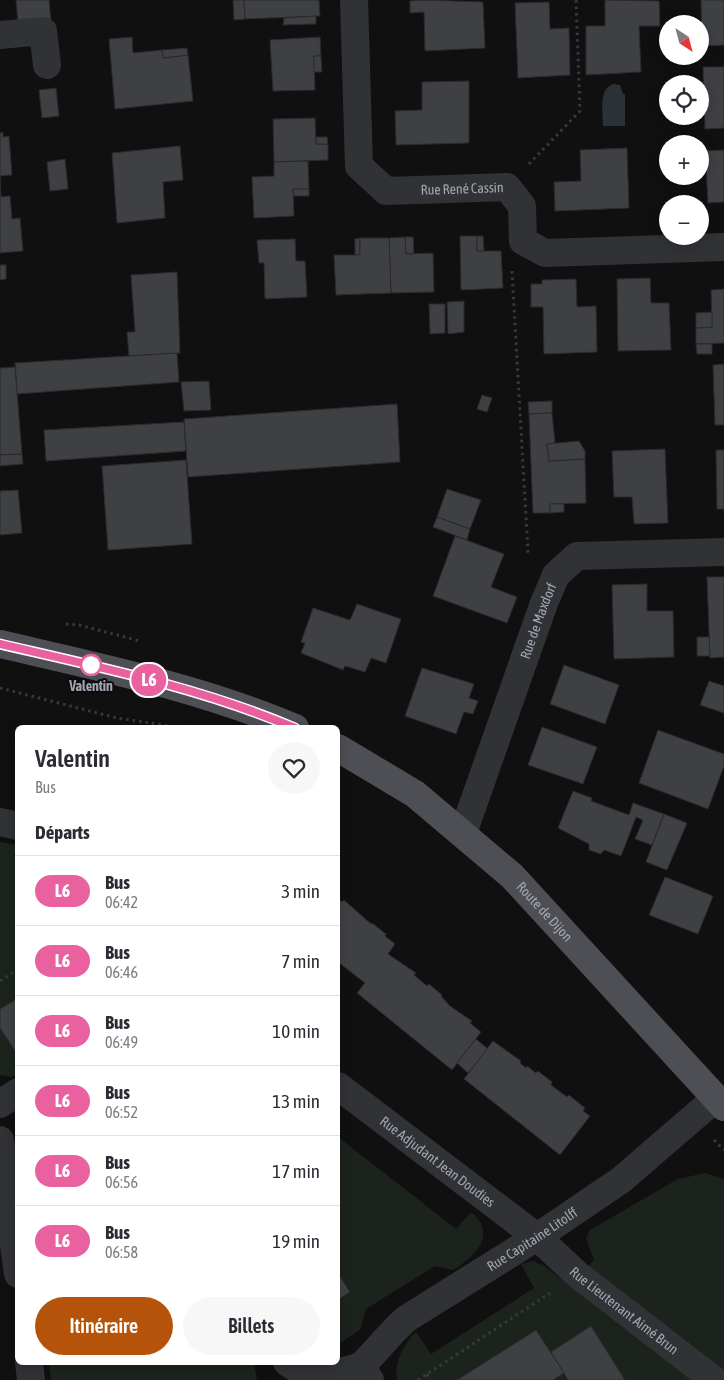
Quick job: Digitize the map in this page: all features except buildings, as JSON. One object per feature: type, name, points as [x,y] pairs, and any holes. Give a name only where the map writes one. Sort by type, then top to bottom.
[{"type":"main road","points":[[0,644],[126,674],[264,714],[288,725]]},
{"type":"main road","name":"Route de Dijon","points":[[340,749],[415,794],[512,876],[720,1103]]},
{"type":"street","name":"Rue René Cassin","points":[[354,0],[359,166],[386,191],[507,186],[522,206],[523,241],[545,253],[724,247]]},
{"type":"street","points":[[0,35],[43,31],[46,65]]},
{"type":"street","name":"Rue de Maxdorf","points":[[463,833],[544,603],[556,575],[577,556],[724,552]]},
{"type":"street","points":[[0,822],[15,825]]},
{"type":"street","name":"Rue Adjudant Jean Doudies","points":[[340,1088],[537,1237]]},
{"type":"street","points":[[0,1104],[15,1094]]},
{"type":"street","name":"Rue Capitaine Litolff","points":[[365,1373],[389,1334],[406,1318],[537,1237],[621,1180],[720,1103]]},
{"type":"street","points":[[0,1140],[15,1252]]},
{"type":"street","name":"Rue Lieutenant Aimé Brun","points":[[537,1237],[578,1275],[714,1380]]},
{"type":"street","points":[[29,1365],[31,1380]]},
{"type":"street","points":[[293,1365],[313,1375],[333,1376],[365,1373]]},
{"type":"path","points":[[507,186],[580,111],[576,0]]},
{"type":"path","points":[[511,266],[528,554],[556,575]]},
{"type":"path","points":[[0,688],[117,718],[164,725]]},
{"type":"path","points":[[0,981],[15,971]]},
{"type":"path","points":[[418,1380],[578,1275]]},
{"type":"path","points":[[427,1374],[430,1380]]},
{"type":"shaded area","points":[[613,84],[620,85],[623,94],[625,94],[625,126],[603,126],[603,96],[608,87]]},
{"type":"shaded area","points":[[0,842],[15,844],[15,999],[0,1009]]},
{"type":"shaded area","points":[[0,1028],[15,1053],[15,1076],[11,1077],[0,1075]]},
{"type":"shaded area","points":[[340,1139],[456,1229],[471,1212],[479,1220],[483,1229],[483,1237],[480,1244],[469,1259],[453,1270],[435,1266],[366,1309],[360,1330],[340,1343],[340,1299],[350,1292],[340,1276]]},
{"type":"shaded area","points":[[705,1173],[724,1179],[724,1371],[588,1266],[594,1260],[586,1238],[590,1230],[678,1179]]},
{"type":"shaded area","points":[[533,1261],[543,1265],[692,1380],[397,1380],[396,1373],[400,1354],[416,1332],[431,1354],[534,1288],[521,1264]]},
{"type":"shaded area","points":[[49,1365],[254,1365],[257,1380],[51,1380]]},
{"type":"bus line","name":"L6","points":[[0,644],[126,674],[264,714],[288,725]]},
{"type":"place","name":"Valentin","points":[[91,665]]}]
